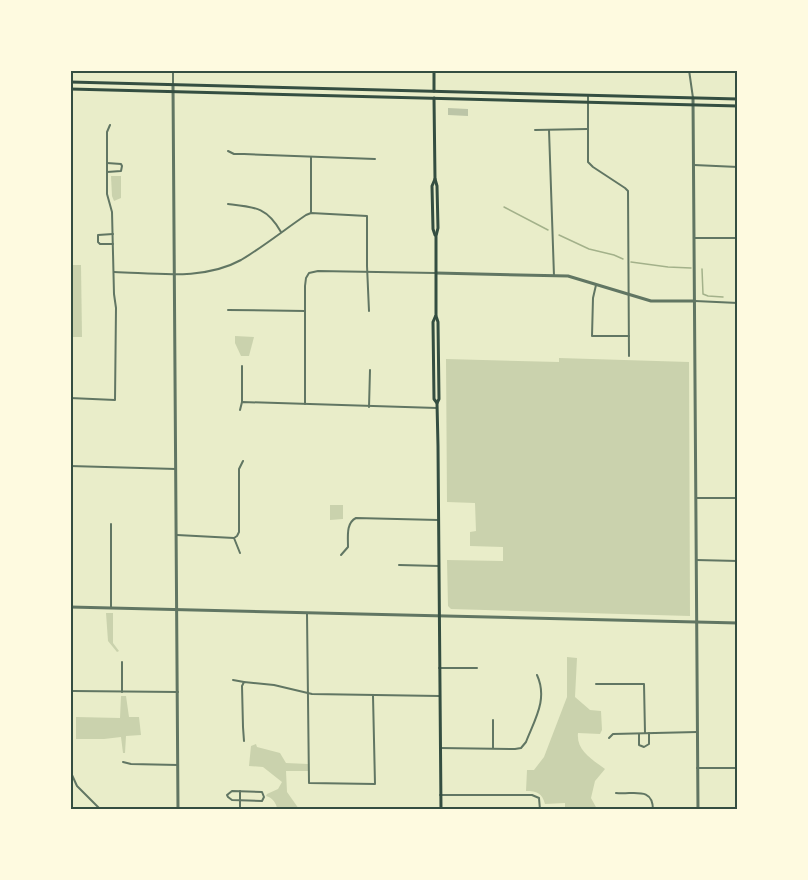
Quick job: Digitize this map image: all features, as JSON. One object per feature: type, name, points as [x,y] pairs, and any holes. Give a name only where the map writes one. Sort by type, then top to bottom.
[{"type":"main road","points":[[434,70],[435,179],[432,186],[433,229],[436,236],[436,315],[433,322],[434,399],[437,406],[441,810]]},
{"type":"main road","points":[[70,86],[77,82],[738,99]]},
{"type":"main road","points":[[70,86],[173,92],[738,106]]},
{"type":"street","points":[[173,70],[178,810]]},
{"type":"street","points":[[689,70],[694,105],[698,810]]},
{"type":"street","points":[[588,95],[588,163],[628,191],[629,356]]},
{"type":"street","points":[[70,398],[115,400],[116,308],[112,212],[107,194],[107,132],[110,125]]},
{"type":"street","points":[[535,130],[587,129]]},
{"type":"street","points":[[549,130],[554,276]]},
{"type":"street","points":[[228,151],[234,154],[375,159]]},
{"type":"street","points":[[311,157],[311,213]]},
{"type":"street","points":[[107,163],[122,166],[121,171],[107,172]]},
{"type":"street","points":[[694,165],[738,166]]},
{"type":"street","points":[[228,204],[254,207],[265,212],[275,220],[281,232]]},
{"type":"street","points":[[114,272],[175,274],[205,272],[240,260],[311,213],[367,216],[369,311]]},
{"type":"street","points":[[113,234],[101,235],[97,238],[100,244],[113,244]]},
{"type":"street","points":[[695,238],[738,238]]},
{"type":"street","points":[[305,404],[305,286],[309,273],[318,271],[568,276],[653,301],[738,303]]},
{"type":"street","points":[[597,283],[593,298],[592,336],[629,336]]},
{"type":"street","points":[[228,310],[305,311]]},
{"type":"street","points":[[240,410],[242,366]]},
{"type":"street","points":[[369,370],[369,407]]},
{"type":"street","points":[[242,402],[369,407],[437,406]]},
{"type":"street","points":[[177,536],[234,538],[237,536],[239,532],[239,469],[243,461]]},
{"type":"street","points":[[70,466],[176,469]]},
{"type":"street","points":[[696,498],[738,498]]},
{"type":"street","points":[[341,555],[348,547],[351,520],[356,518],[438,520]]},
{"type":"street","points":[[111,524],[111,608]]},
{"type":"street","points":[[234,538],[240,553]]},
{"type":"street","points":[[696,560],[738,561]]},
{"type":"street","points":[[399,565],[439,566]]},
{"type":"street","points":[[70,607],[738,623]]},
{"type":"street","points":[[307,613],[309,783],[375,784],[373,696]]},
{"type":"street","points":[[72,662],[72,775],[77,786],[101,810]]},
{"type":"street","points":[[122,662],[122,692]]},
{"type":"street","points":[[439,668],[477,668]]},
{"type":"street","points":[[440,748],[521,748],[526,742],[542,702],[541,684],[537,675]]},
{"type":"street","points":[[233,681],[243,684],[274,685],[307,694],[439,696]]},
{"type":"street","points":[[243,684],[244,741]]},
{"type":"street","points":[[596,684],[644,684],[649,744],[644,747],[639,744],[639,734]]},
{"type":"street","points":[[73,691],[178,692]]},
{"type":"street","points":[[493,720],[493,748]]},
{"type":"street","points":[[609,738],[613,734],[697,732]]},
{"type":"street","points":[[123,762],[178,765]]},
{"type":"street","points":[[697,768],[738,768]]},
{"type":"street","points":[[232,791],[240,791],[262,792],[264,797],[262,801],[232,800],[227,795],[232,791]]},
{"type":"street","points":[[240,791],[240,810]]},
{"type":"street","points":[[616,793],[649,795],[653,801],[654,810]]},
{"type":"street","points":[[440,795],[529,794],[539,798],[540,810]]},
{"type":"green space","points":[[111,176],[121,176],[121,198],[114,201],[112,196]]},
{"type":"green space","points":[[71,265],[81,265],[82,337],[71,337]]},
{"type":"green space","points":[[235,336],[254,337],[249,356],[241,356],[235,343]]},
{"type":"green space","points":[[559,358],[689,362],[690,616],[451,609],[448,606],[447,560],[503,561],[503,547],[470,546],[470,532],[476,531],[475,503],[447,502],[446,359],[559,362]]},
{"type":"green space","points":[[330,505],[343,505],[343,519],[330,520]]},
{"type":"green space","points":[[106,613],[113,613],[113,643],[119,651],[117,652],[108,641]]},
{"type":"green space","points":[[567,657],[577,658],[575,697],[590,710],[601,711],[602,730],[600,734],[578,733],[582,750],[605,769],[595,781],[591,798],[597,809],[565,809],[565,803],[545,804],[538,793],[526,791],[527,770],[534,770],[544,757],[567,697]]},
{"type":"green space","points":[[121,696],[126,696],[129,717],[139,717],[141,735],[126,736],[125,753],[123,753],[121,737],[76,739],[76,717],[120,718]]},
{"type":"green space","points":[[256,744],[257,747],[280,753],[286,763],[308,764],[309,771],[286,771],[287,792],[299,809],[277,809],[274,801],[266,796],[278,789],[282,782],[263,767],[249,766],[251,746]]},
{"type":"building","points":[[448,108],[468,109],[468,116],[448,115]]},
{"type":"waterway","points":[[504,207],[548,230]]},
{"type":"waterway","points":[[559,235],[589,249],[623,259]]},
{"type":"waterway","points":[[631,262],[691,268]]},
{"type":"waterway","points":[[702,269],[703,294],[723,297]]}]
